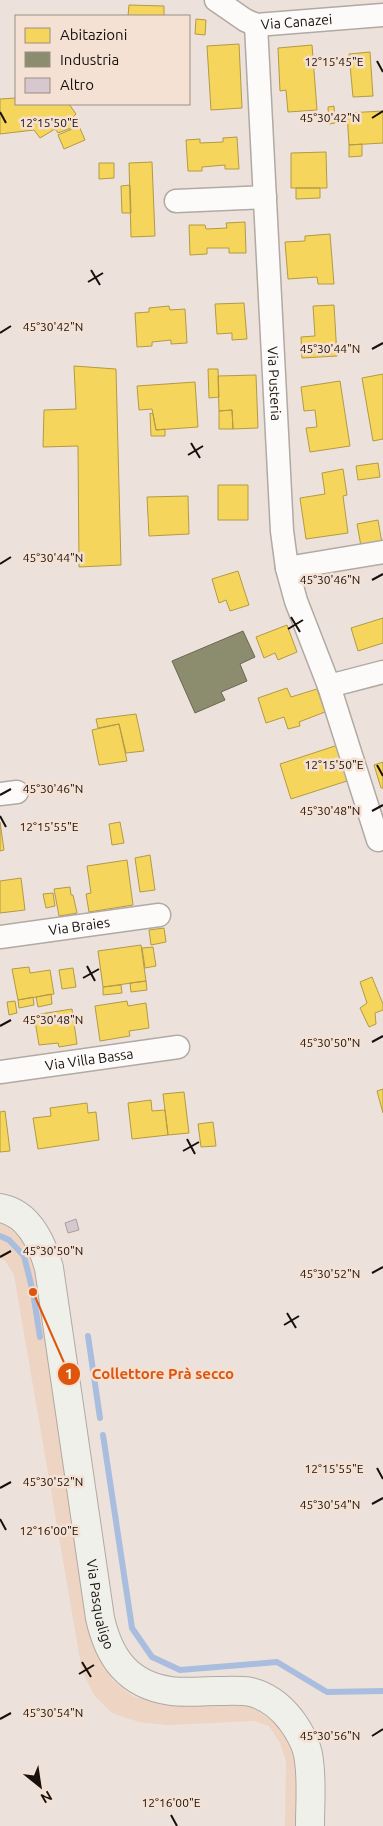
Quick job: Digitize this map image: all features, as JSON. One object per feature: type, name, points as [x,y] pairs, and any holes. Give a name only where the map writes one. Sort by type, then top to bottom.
[{"type":"street","name":"Via Canazei","points":[[216,0],[245,20],[256,25],[383,15]]},
{"type":"street","name":"Via Pusteria","points":[[256,25],[282,531],[287,568],[296,601],[329,686],[378,840]]},
{"type":"street","points":[[176,201],[265,197]]},
{"type":"street","points":[[287,568],[383,552]]},
{"type":"street","points":[[329,686],[383,672]]},
{"type":"street","name":"Via Braies","points":[[0,937],[159,915]]},
{"type":"street","name":"Via Villa Bassa","points":[[0,1072],[178,1047]]},
{"type":"street","name":"Via Pasqualigo","points":[[0,1208],[20,1217],[35,1232],[44,1248],[49,1268],[104,1637],[124,1670],[152,1688],[173,1692],[250,1692],[268,1699],[285,1712],[305,1744],[310,1760],[310,1826]]},
{"type":"shaded area","points":[[0,1221],[18,1235],[33,1253],[97,1648],[112,1680],[134,1697],[169,1704],[240,1703],[254,1708],[278,1725],[286,1736],[298,1762],[299,1826],[285,1826],[286,1761],[280,1743],[269,1726],[254,1721],[167,1725],[139,1722],[112,1713],[94,1695],[82,1671],[14,1275],[5,1261],[0,1258]]},
{"type":"building: Abitazioni","points":[[129,5],[164,6],[164,15],[128,15]]},
{"type":"building: Abitazioni","points":[[196,19],[206,20],[205,35],[195,34]]},
{"type":"building: Abitazioni","points":[[239,44],[242,108],[211,110],[207,46]]},
{"type":"building: Abitazioni","points":[[312,45],[317,110],[288,112],[286,90],[280,91],[278,48]]},
{"type":"building: Abitazioni","points":[[370,52],[373,96],[353,97],[349,54]]},
{"type":"building: Abitazioni","points":[[15,98],[15,105],[70,105],[76,114],[73,117],[79,125],[58,133],[55,129],[40,138],[34,130],[0,134],[0,99]]},
{"type":"building: Abitazioni","points":[[334,106],[335,123],[329,124],[328,107]]},
{"type":"building: Abitazioni","points":[[383,111],[383,143],[349,145],[347,113]]},
{"type":"building: Abitazioni","points":[[79,126],[85,140],[64,149],[58,135]]},
{"type":"building: Abitazioni","points":[[237,137],[239,169],[225,169],[225,165],[202,167],[202,171],[188,171],[186,140],[200,139],[200,143],[223,142],[223,138]]},
{"type":"building: Abitazioni","points":[[362,144],[362,156],[349,157],[349,145]]},
{"type":"building: Abitazioni","points":[[326,152],[327,188],[291,188],[291,153]]},
{"type":"building: Abitazioni","points":[[152,162],[155,236],[131,237],[129,163]]},
{"type":"building: Abitazioni","points":[[99,163],[114,163],[114,178],[99,179]]},
{"type":"building: Abitazioni","points":[[130,185],[131,213],[122,213],[121,186]]},
{"type":"building: Abitazioni","points":[[296,188],[320,188],[320,198],[296,199]]},
{"type":"building: Abitazioni","points":[[245,222],[246,253],[229,253],[229,248],[207,248],[207,254],[190,255],[189,225],[205,225],[206,229],[227,228],[226,223]]},
{"type":"building: Abitazioni","points":[[330,234],[334,284],[318,284],[317,277],[288,279],[285,242],[305,241],[305,236]]},
{"type":"building: Abitazioni","points":[[244,303],[247,339],[232,340],[232,333],[217,334],[215,304]]},
{"type":"building: Abitazioni","points":[[334,305],[337,356],[302,358],[301,337],[315,336],[313,306]]},
{"type":"building: Abitazioni","points":[[169,306],[170,310],[185,309],[187,343],[171,344],[171,340],[152,342],[152,346],[137,347],[135,313],[149,312],[149,308]]},
{"type":"building: Abitazioni","points":[[74,366],[116,369],[121,565],[79,567],[78,446],[43,447],[44,410],[76,409]]},
{"type":"building: Abitazioni","points":[[208,369],[218,369],[219,397],[209,398]]},
{"type":"building: Abitazioni","points":[[383,374],[383,439],[373,441],[362,378]]},
{"type":"building: Abitazioni","points":[[256,375],[258,428],[233,429],[232,410],[219,411],[218,376]]},
{"type":"building: Abitazioni","points":[[340,381],[350,446],[310,452],[306,428],[317,427],[315,410],[304,411],[301,387]]},
{"type":"building: Abitazioni","points":[[195,382],[198,427],[156,430],[152,409],[139,410],[137,386]]},
{"type":"building: Abitazioni","points":[[232,410],[233,429],[219,429],[219,411]]},
{"type":"building: Abitazioni","points":[[150,413],[153,414],[156,430],[165,429],[165,436],[151,436]]},
{"type":"building: Abitazioni","points":[[378,463],[380,477],[358,480],[356,466]]},
{"type":"building: Abitazioni","points":[[343,469],[347,495],[343,496],[348,533],[306,539],[300,498],[325,494],[322,473]]},
{"type":"building: Abitazioni","points":[[218,485],[248,485],[248,520],[218,520]]},
{"type":"building: Abitazioni","points":[[188,496],[189,534],[149,536],[147,497]]},
{"type":"building: Abitazioni","points":[[378,520],[382,543],[361,546],[357,524]]},
{"type":"building: Abitazioni","points":[[238,571],[249,605],[230,611],[226,600],[219,603],[212,579]]},
{"type":"building: Abitazioni","points":[[383,618],[383,643],[358,651],[351,628]]},
{"type":"building: Abitazioni","points":[[287,625],[297,652],[278,660],[275,653],[264,658],[256,637]]},
{"type":"building: Abitazioni","points":[[287,688],[291,697],[317,689],[325,712],[299,722],[300,726],[288,729],[284,717],[266,723],[258,698]]},
{"type":"building: Abitazioni","points":[[136,714],[144,751],[126,753],[119,724],[98,728],[96,719]]},
{"type":"building: Abitazioni","points":[[119,724],[127,761],[99,765],[92,730]]},
{"type":"building: Abitazioni","points":[[338,745],[350,780],[291,799],[280,764]]},
{"type":"building: Abitazioni","points":[[383,762],[383,788],[381,788],[374,765]]},
{"type":"building: Abitazioni","points":[[0,822],[4,850],[0,851]]},
{"type":"building: Abitazioni","points":[[120,822],[124,843],[112,845],[109,824]]},
{"type":"building: Abitazioni","points":[[150,855],[155,890],[140,892],[135,858]]},
{"type":"building: Abitazioni","points":[[127,860],[133,905],[89,912],[86,894],[91,893],[87,866]]},
{"type":"building: Abitazioni","points":[[21,878],[25,910],[0,913],[0,881]]},
{"type":"building: Abitazioni","points":[[70,887],[77,913],[59,916],[54,889]]},
{"type":"building: Abitazioni","points":[[53,893],[55,906],[46,908],[43,894]]},
{"type":"building: Abitazioni","points":[[164,928],[166,942],[151,945],[149,930]]},
{"type":"building: Abitazioni","points":[[141,945],[146,981],[103,987],[98,951]]},
{"type":"building: Abitazioni","points":[[153,947],[156,966],[145,968],[142,948]]},
{"type":"building: Abitazioni","points":[[29,967],[30,973],[50,970],[54,994],[18,1000],[12,969]]},
{"type":"building: Abitazioni","points":[[73,968],[76,987],[62,989],[59,970]]},
{"type":"building: Abitazioni","points":[[372,977],[383,1004],[383,1010],[375,1013],[376,1024],[369,1027],[360,1008],[367,1003],[360,982]]},
{"type":"building: Abitazioni","points":[[146,981],[147,990],[131,992],[130,983]]},
{"type":"building: Abitazioni","points":[[121,985],[122,993],[103,995],[103,987]]},
{"type":"building: Abitazioni","points":[[51,994],[52,1004],[38,1007],[36,997]]},
{"type":"building: Abitazioni","points":[[33,997],[34,1005],[19,1008],[18,1000]]},
{"type":"building: Abitazioni","points":[[15,1001],[17,1013],[9,1015],[7,1002]]},
{"type":"building: Abitazioni","points":[[127,1001],[128,1006],[146,1003],[149,1028],[129,1031],[130,1036],[100,1041],[95,1006]]},
{"type":"building: Abitazioni","points":[[72,1009],[77,1044],[59,1047],[58,1043],[39,1045],[34,1015]]},
{"type":"building: Abitazioni","points":[[383,1089],[383,1113],[377,1091]]},
{"type":"building: Abitazioni","points":[[184,1092],[189,1133],[168,1135],[163,1094]]},
{"type":"building: Abitazioni","points":[[151,1100],[152,1111],[165,1110],[168,1135],[132,1139],[128,1103]]},
{"type":"building: Abitazioni","points":[[87,1103],[88,1113],[96,1112],[99,1140],[38,1149],[33,1118],[51,1116],[50,1108]]},
{"type":"building: Abitazioni","points":[[5,1111],[10,1151],[0,1152],[0,1112]]},
{"type":"building: Abitazioni","points":[[213,1122],[216,1146],[201,1147],[198,1124]]},
{"type":"building: Industria","points":[[243,631],[255,657],[240,664],[247,681],[221,692],[225,700],[195,713],[172,661]]},
{"type":"building: Altro","points":[[76,1219],[79,1230],[68,1233],[65,1223]]},
{"type":"waterway","points":[[0,1236],[9,1240],[24,1256],[33,1292],[40,1337]]},
{"type":"waterway","points":[[88,1336],[100,1418]]},
{"type":"waterway","points":[[103,1435],[132,1628],[152,1657],[180,1670],[277,1662],[327,1692],[383,1691]]},
{"type":"place","name":"Collettore Prà secco","points":[[33,1292]]}]
